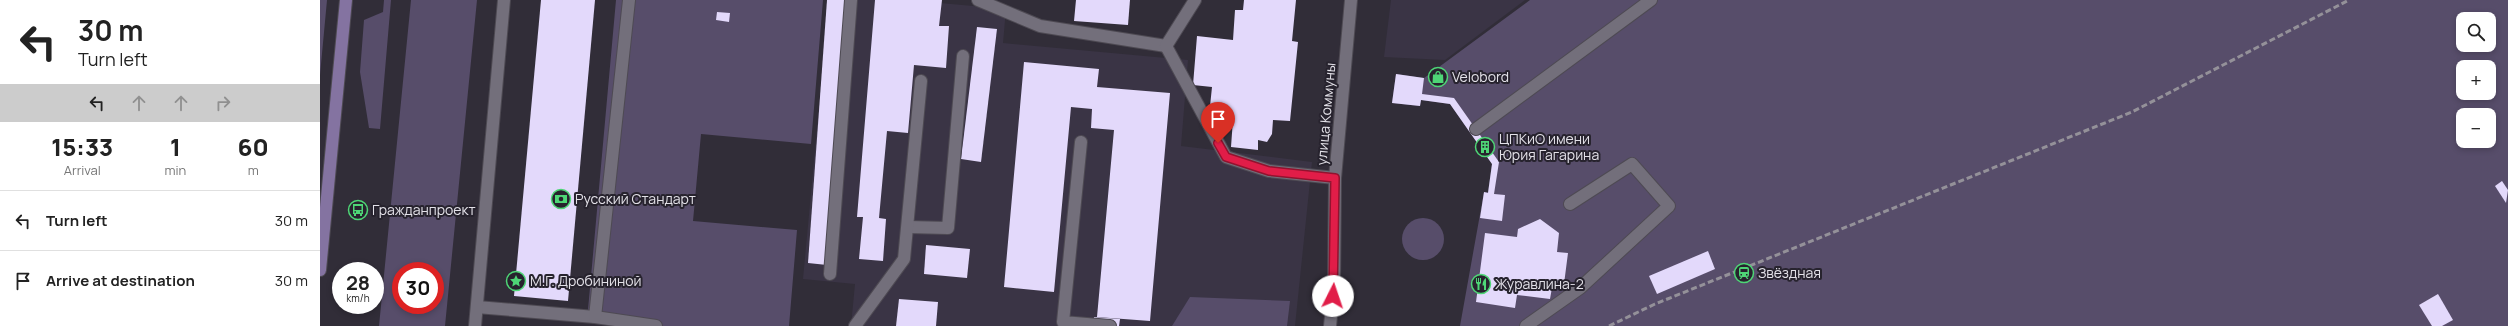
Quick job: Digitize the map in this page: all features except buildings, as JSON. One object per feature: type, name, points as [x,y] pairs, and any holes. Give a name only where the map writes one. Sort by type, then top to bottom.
[{"type":"main road","points":[[320,270],[346,0]]},
{"type":"street","points":[[475,326],[504,0]]},
{"type":"street","points":[[595,316],[628,0]]},
{"type":"street","points":[[830,274],[851,0]]},
{"type":"street","points":[[978,0],[1040,26],[1166,46]]},
{"type":"street","points":[[1166,46],[1195,0]]},
{"type":"street","name":"улица Коммуны","points":[[1330,326],[1334,286],[1335,178],[1351,0]]},
{"type":"street","points":[[1476,129],[1650,0]]},
{"type":"street","points":[[1166,46],[1226,157],[1269,171],[1335,178]]},
{"type":"street","points":[[908,227],[948,228],[963,56]]},
{"type":"street","points":[[855,326],[904,259],[921,81]]},
{"type":"street","points":[[1081,142],[1063,322],[1110,326]]},
{"type":"street","points":[[1526,326],[1580,288],[1669,206],[1632,164],[1570,204]]},
{"type":"street","points":[[477,307],[595,316],[656,326]]},
{"type":"shaded area","points":[[320,0],[327,0],[320,75]]},
{"type":"shaded area","points":[[384,0],[391,0],[380,129],[369,128],[360,72],[364,20],[383,12]]},
{"type":"shaded area","points":[[411,0],[477,0],[445,326],[379,326],[380,314],[384,314],[384,275]]},
{"type":"shaded area","points":[[616,0],[823,0],[811,144],[701,134],[693,221],[797,230],[789,326],[647,326],[587,321]]},
{"type":"shaded area","points":[[829,0],[940,0],[940,3],[1006,9],[1003,43],[1188,60],[1181,146],[1312,162],[1295,326],[851,326],[855,284],[803,279]]},
{"type":"shaded area","points":[[1391,0],[1525,0],[1445,60],[1384,57]]},
{"type":"shaded area","points":[[1530,0],[2508,0],[2508,326],[1460,326],[1484,192],[1488,192],[1492,164],[1450,104],[1421,100],[1420,106],[1392,103],[1396,74],[1424,78]]},
{"type":"shaded area","points":[[1419,218],[1427,218],[1435,221],[1441,227],[1444,239],[1441,251],[1435,257],[1427,260],[1419,260],[1411,257],[1405,251],[1402,243],[1402,235],[1405,227],[1411,221]]},
{"type":"shaded area","points":[[1190,297],[1290,301],[1287,326],[1172,326]]},
{"type":"railway","points":[[1609,326],[1655,304],[2132,112],[2349,0]]},
{"type":"place","name":"Velobord","points":[[1438,77]]},
{"type":"place","name":"ЦПКиО имени Юрия Гагарина","points":[[1485,147]]},
{"type":"place","name":"Русский Стандарт","points":[[561,199]]},
{"type":"place","name":"Гражданпроект","points":[[358,210]]},
{"type":"place","name":"Звёздная","points":[[1744,273]]},
{"type":"place","name":"М.Г. Дробининой","points":[[516,281]]},
{"type":"place","name":"Журавлина-2","points":[[1481,284]]},
{"type":"route","points":[[1218,143],[1226,157],[1269,171],[1335,178],[1333,296]]}]
